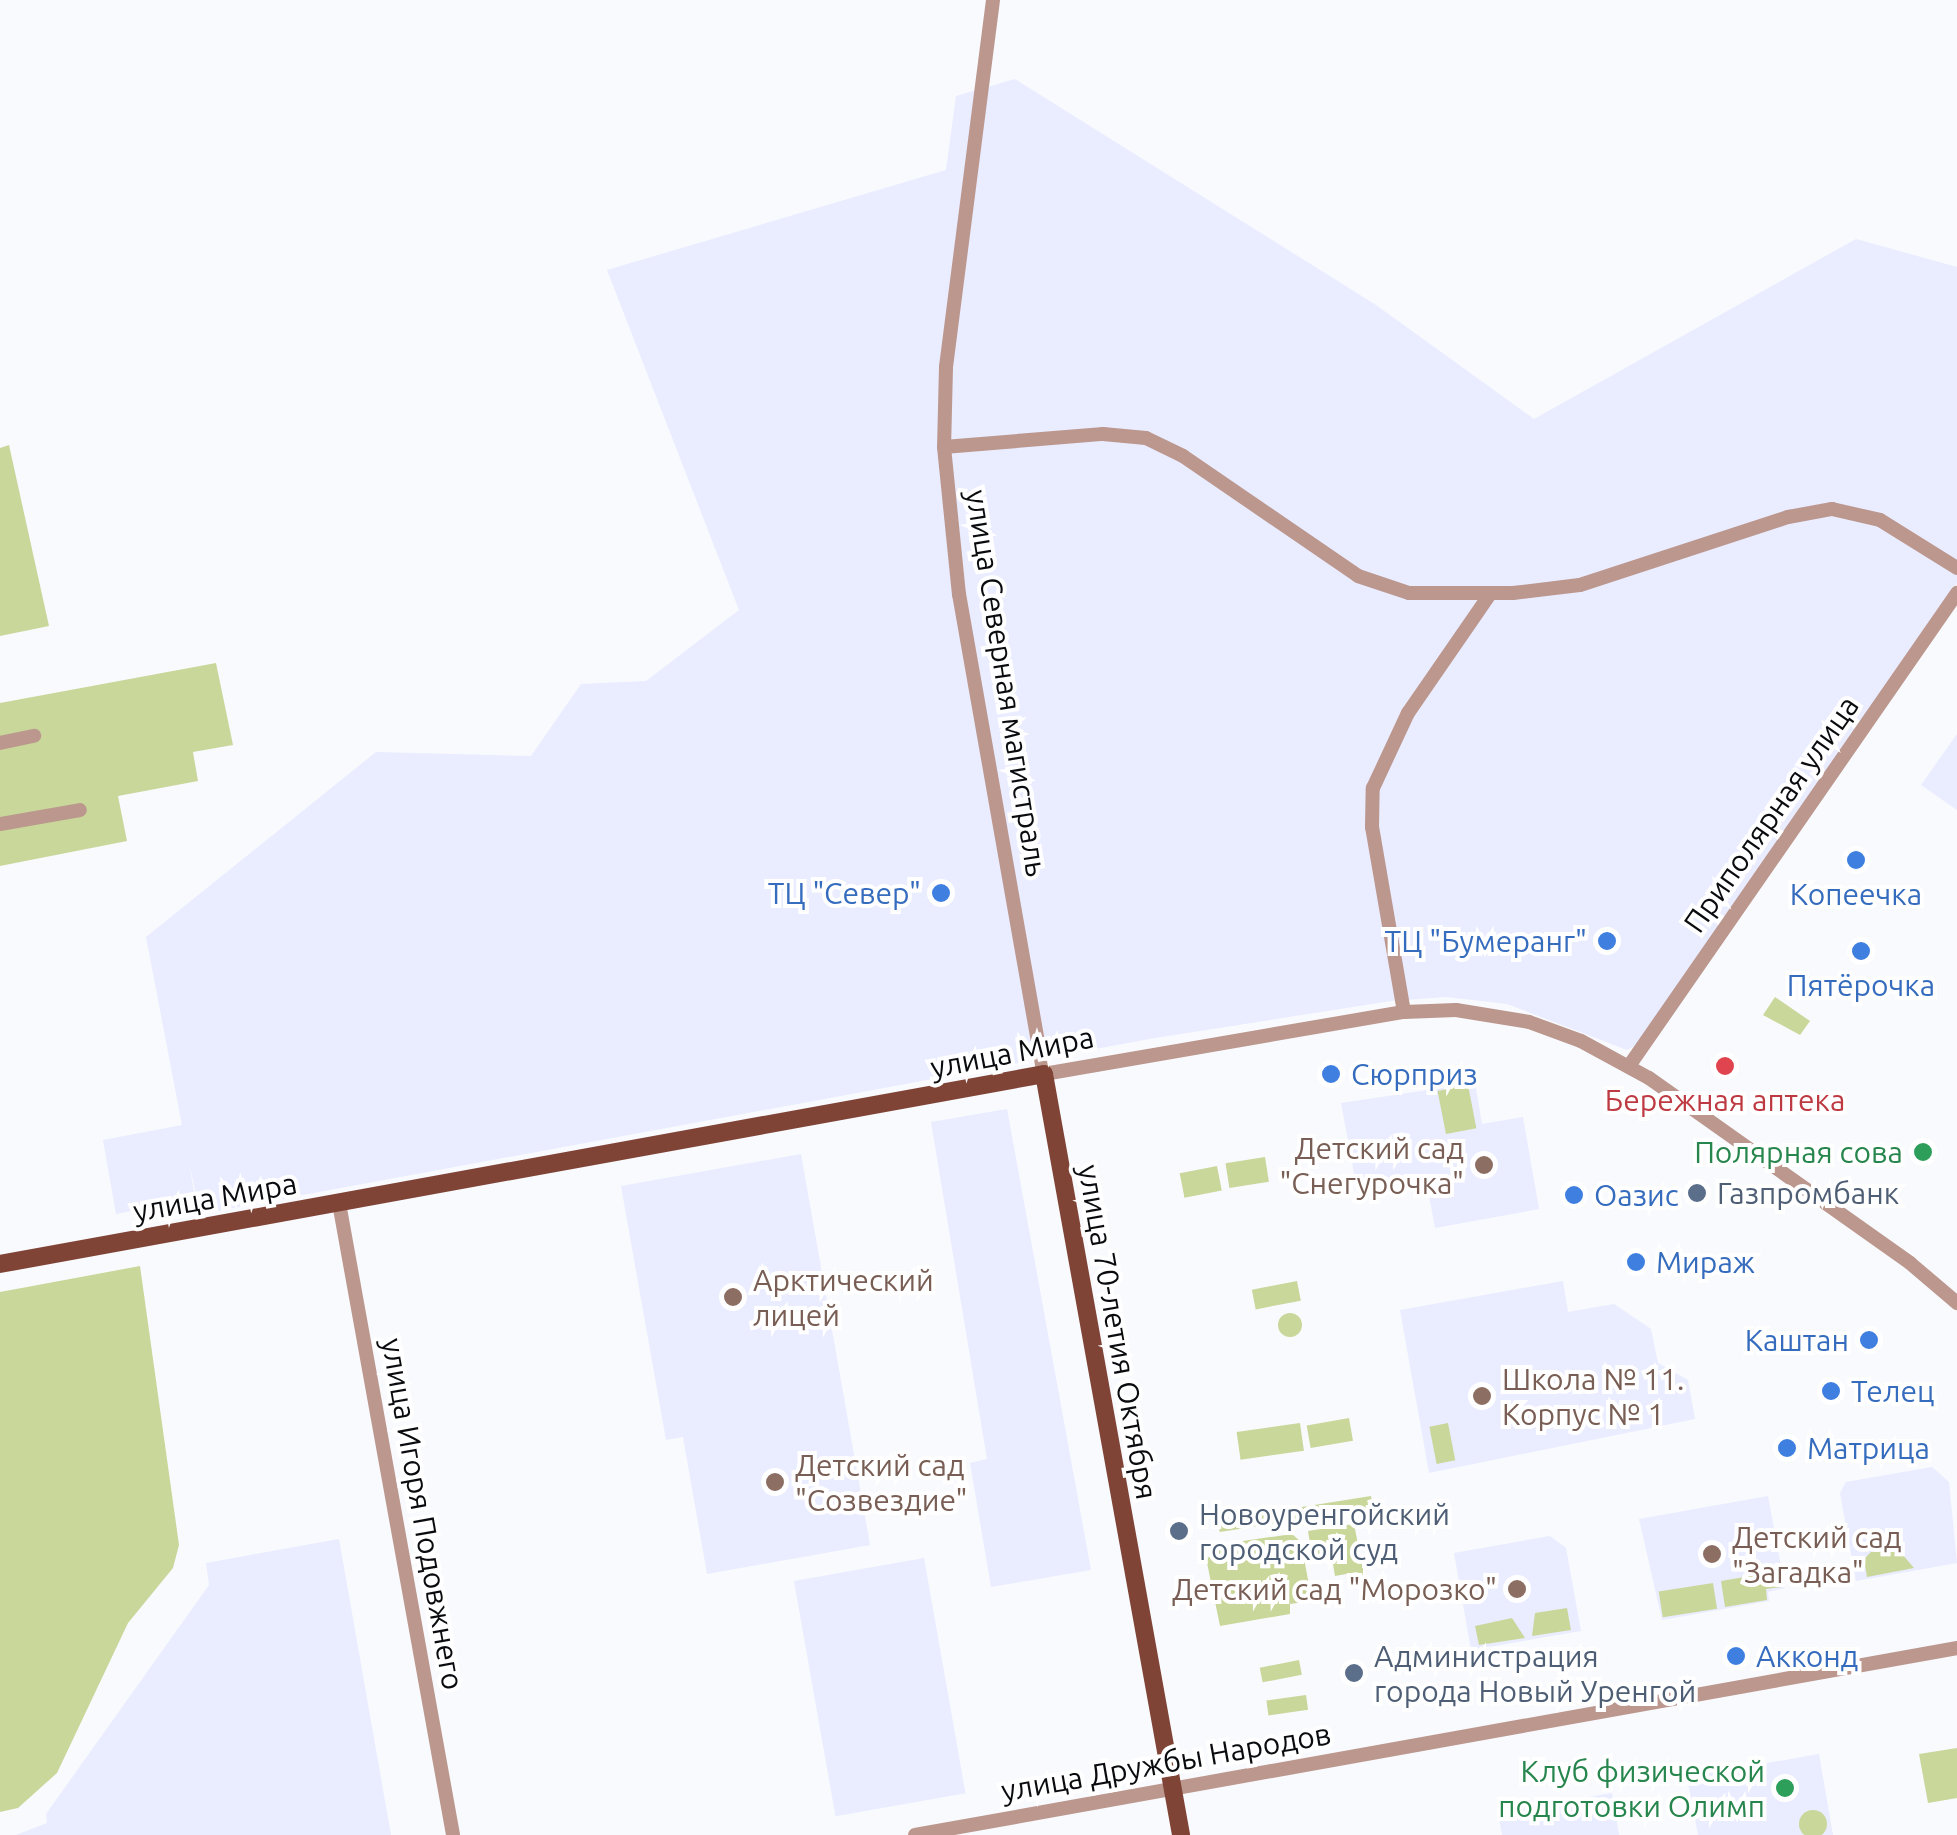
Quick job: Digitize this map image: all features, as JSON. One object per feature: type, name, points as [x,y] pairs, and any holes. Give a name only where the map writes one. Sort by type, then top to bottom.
[{"type":"main road","name":"улица Мира","points":[[0,1264],[1044,1074]]},
{"type":"main road","name":"улица 70-летия Октября","points":[[1044,1074],[1181,1835]]},
{"type":"street","name":"улица Северная магистраль","points":[[993,0],[946,368],[944,447],[959,594],[1044,1074]]},
{"type":"street","points":[[944,447],[1103,434],[1146,438],[1182,456],[1371,584],[1424,595],[1490,594],[1580,585],[1788,517],[1832,509],[1880,520],[1957,568]]},
{"type":"street","name":"Приполярная улица","points":[[1628,1066],[1957,592]]},
{"type":"street","points":[[1404,1012],[1372,827],[1373,788],[1408,712],[1490,594]]},
{"type":"street","points":[[0,743],[34,736]]},
{"type":"street","points":[[0,824],[80,810]]},
{"type":"street","name":"улица Мира","points":[[1044,1074],[1404,1012],[1456,1010],[1518,1019],[1628,1066],[1893,1250],[1957,1303]]},
{"type":"street","name":"улица Игоря Подовжнего","points":[[339,1204],[453,1835]]},
{"type":"street","name":"улица Дружбы Народов","points":[[915,1835],[1957,1648]]},
{"type":"shaded area","points":[[1015,79],[1376,305],[1534,419],[1856,239],[1957,267],[1957,583],[1635,1046],[1627,1050],[1507,1004],[1446,997],[1391,1001],[1155,1038],[200,1214],[189,1162],[195,1199],[116,1214],[103,1140],[182,1125],[146,937],[376,752],[531,756],[581,684],[646,681],[739,610],[607,270],[946,170],[956,96]]},
{"type":"shaded area","points":[[1957,734],[1957,810],[1921,785]]},
{"type":"shaded area","points":[[1475,1083],[1482,1124],[1523,1117],[1539,1209],[1435,1228],[1427,1185],[1400,1176],[1356,1184],[1341,1103]]},
{"type":"shaded area","points":[[1007,1109],[1091,1570],[991,1587],[970,1463],[987,1459],[931,1122]]},
{"type":"shaded area","name":"Арктический лицей","points":[[801,1154],[870,1545],[707,1574],[683,1437],[666,1440],[621,1186]]},
{"type":"shaded area","points":[[1563,1281],[1568,1312],[1614,1304],[1651,1329],[1658,1363],[1688,1380],[1695,1419],[1429,1473],[1400,1310]]},
{"type":"shaded area","points":[[1932,1467],[1949,1482],[1957,1563],[1856,1581],[1840,1493],[1846,1482]]},
{"type":"shaded area","name":"Детский сад \"Загадка\"","points":[[1768,1496],[1785,1588],[1768,1592],[1769,1601],[1662,1620],[1639,1519]]},
{"type":"shaded area","name":"Детский сад \"Морозко\"","points":[[1550,1536],[1566,1548],[1581,1631],[1471,1650],[1454,1553]]},
{"type":"shaded area","points":[[339,1539],[391,1835],[16,1835],[47,1823],[46,1814],[209,1585],[206,1563]]},
{"type":"shaded area","points":[[924,1558],[966,1793],[836,1816],[794,1581]]},
{"type":"shaded area","points":[[1819,1754],[1833,1835],[1698,1835],[1687,1777]]},
{"type":"shaded area","points":[[1612,1793],[1619,1835],[1502,1835],[1498,1812]]},
{"type":"green space","points":[[9,445],[49,626],[0,636],[0,448]]},
{"type":"green space","points":[[216,663],[233,745],[193,752],[198,781],[118,796],[127,841],[0,866],[0,703]]},
{"type":"green space","points":[[1775,997],[1810,1021],[1800,1035],[1763,1015]]},
{"type":"green space","points":[[1468,1085],[1476,1128],[1446,1134],[1438,1091]]},
{"type":"green space","points":[[1265,1157],[1269,1182],[1229,1188],[1225,1163]]},
{"type":"green space","points":[[1217,1166],[1222,1191],[1184,1198],[1180,1173]]},
{"type":"green space","points":[[140,1266],[179,1545],[173,1568],[128,1623],[57,1773],[18,1808],[0,1812],[0,1292]]},
{"type":"green space","points":[[1297,1281],[1301,1301],[1256,1309],[1252,1290]]},
{"type":"green space","points":[[1290,1313],[1302,1325],[1290,1337],[1278,1325]]},
{"type":"green space","points":[[1349,1418],[1353,1441],[1311,1448],[1307,1425]]},
{"type":"green space","points":[[1300,1423],[1304,1451],[1241,1460],[1237,1432]]},
{"type":"green space","points":[[1448,1423],[1455,1460],[1437,1464],[1429,1427]]},
{"type":"green space","points":[[1371,1496],[1373,1508],[1220,1532],[1218,1520]]},
{"type":"green space","points":[[1354,1524],[1365,1579],[1357,1572],[1335,1576],[1332,1558],[1313,1562],[1308,1531]]},
{"type":"green space","points":[[1292,1534],[1301,1542],[1312,1601],[1290,1604],[1290,1614],[1220,1626],[1206,1558],[1219,1554],[1215,1545]]},
{"type":"green space","points":[[1897,1548],[1914,1568],[1867,1577],[1864,1559],[1871,1552]]},
{"type":"green space","points":[[1780,1571],[1782,1587],[1766,1589],[1767,1600],[1725,1607],[1721,1581]]},
{"type":"green space","points":[[1713,1583],[1717,1609],[1663,1617],[1659,1592]]},
{"type":"green space","points":[[1567,1608],[1571,1630],[1532,1636],[1535,1613]]},
{"type":"green space","points":[[1512,1618],[1525,1638],[1479,1645],[1475,1626]]},
{"type":"green space","points":[[1299,1660],[1302,1675],[1263,1682],[1260,1668]]},
{"type":"green space","points":[[1306,1695],[1308,1710],[1268,1715],[1266,1701]]},
{"type":"green space","points":[[1957,1748],[1957,1798],[1928,1803],[1919,1754]]},
{"type":"green space","points":[[1813,1810],[1823,1814],[1827,1824],[1823,1834],[1813,1838],[1803,1834],[1799,1824],[1803,1814]]},
{"type":"place","name":"Копеечка","points":[[1856,860]]},
{"type":"place","name":"ТЦ \"Север\"","points":[[941,893]]},
{"type":"place","name":"ТЦ \"Бумеранг\"","points":[[1607,941]]},
{"type":"place","name":"Пятёрочка","points":[[1861,951]]},
{"type":"place","name":"Бережная аптека","points":[[1725,1066]]},
{"type":"place","name":"Сюрприз","points":[[1331,1074]]},
{"type":"place","name":"Полярная сова","points":[[1923,1152]]},
{"type":"place","name":"Детский сад \"Снегурочка\"","points":[[1484,1165]]},
{"type":"place","name":"Газпромбанк","points":[[1697,1193]]},
{"type":"place","name":"Оазис","points":[[1574,1195]]},
{"type":"place","name":"Мираж","points":[[1636,1262]]},
{"type":"place","name":"Арктический лицей","points":[[733,1297]]},
{"type":"place","name":"Каштан","points":[[1869,1340]]},
{"type":"place","name":"Телец","points":[[1831,1391]]},
{"type":"place","name":"Школа № 11. Корпус № 1","points":[[1482,1396]]},
{"type":"place","name":"Матрица","points":[[1787,1448]]},
{"type":"place","name":"Детский сад \"Созвездие\"","points":[[775,1482]]},
{"type":"place","name":"Новоуренгойский городской суд","points":[[1179,1531]]},
{"type":"place","name":"Детский сад \"Загадка\"","points":[[1712,1554]]},
{"type":"place","name":"Детский сад \"Морозко\"","points":[[1517,1589]]},
{"type":"place","name":"Акконд","points":[[1736,1656]]},
{"type":"place","name":"Администрация города Новый Уренгой","points":[[1354,1673]]},
{"type":"place","name":"Клуб физической подготовки Олимп","points":[[1785,1788]]}]
